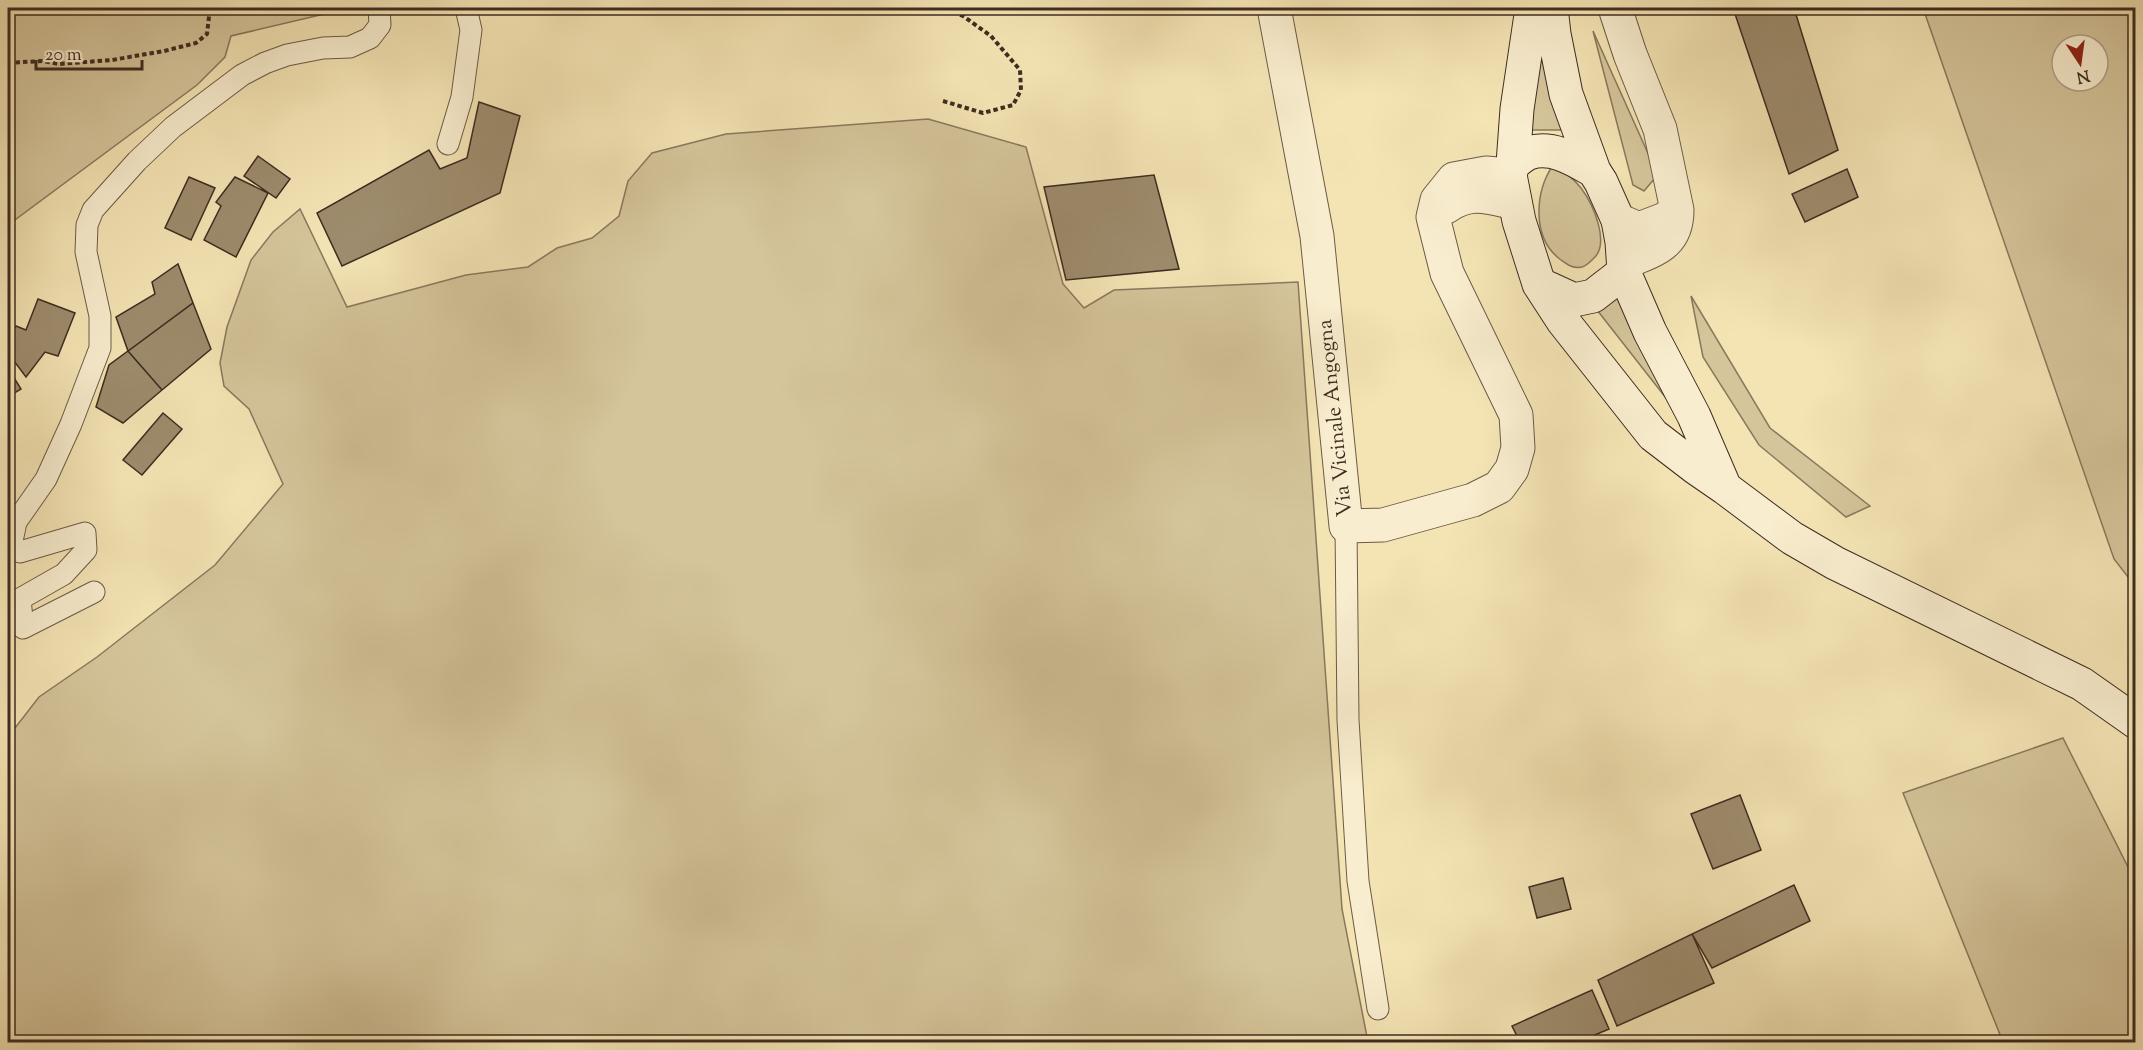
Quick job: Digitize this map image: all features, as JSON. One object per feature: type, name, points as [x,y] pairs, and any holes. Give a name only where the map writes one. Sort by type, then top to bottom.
[{"type":"street","name":"Via Vicinale Angogna","points":[[1274,8],[1317,236],[1346,526],[1383,525],[1473,500],[1499,487],[1512,469],[1518,448],[1516,415],[1447,273],[1432,217],[1437,200],[1454,179],[1486,173],[1512,181]]},
{"type":"street","points":[[1532,8],[1517,109],[1512,181],[1539,284],[1563,321],[1653,435],[1792,538],[1835,563],[2082,684],[2136,722]]},
{"type":"street","points":[[1551,8],[1566,94],[1594,171],[1618,220],[1624,268],[1650,332],[1694,416],[1725,488]]},
{"type":"street","points":[[1539,284],[1574,300],[1593,296],[1624,268],[1664,245],[1677,224],[1677,210],[1660,129],[1630,54],[1615,8]]},
{"type":"street","points":[[1512,181],[1529,153],[1549,150],[1569,157],[1594,171]]},
{"type":"street","points":[[1618,220],[1639,229],[1665,219],[1677,210]]},
{"type":"lane","points":[[94,592],[23,628],[20,599],[64,574],[86,550],[86,533],[20,552],[11,546],[16,522],[46,479],[76,414],[100,348],[100,316],[86,252],[87,225],[93,210],[173,127],[242,75],[287,55],[322,48],[350,47],[370,38],[380,25],[379,8]]},
{"type":"lane","points":[[448,144],[462,97],[471,30],[466,8]]},
{"type":"lane","points":[[1346,526],[1348,720],[1358,881],[1378,1009]]},
{"type":"path","points":[[8,63],[92,62],[164,51],[196,43],[207,34],[210,8]]},
{"type":"path","points":[[943,101],[983,113],[1013,105],[1021,90],[1020,70],[991,36],[963,16],[944,8]]},
{"type":"shaded area","points":[[8,8],[350,8],[231,36],[225,57],[197,85],[8,225]]},
{"type":"shaded area","points":[[1923,8],[2135,8],[2135,586],[2114,559]]},
{"type":"shaded area","points":[[1593,31],[1651,160],[1655,178],[1644,191],[1633,185]]},
{"type":"shaded area","points":[[1541,41],[1567,130],[1531,130]]},
{"type":"shaded area","points":[[928,119],[1026,147],[1063,284],[1084,308],[1114,290],[1298,282],[1342,909],[1368,1042],[8,1042],[8,737],[39,697],[97,657],[215,565],[283,484],[249,409],[224,386],[220,363],[227,327],[251,260],[273,232],[300,209],[347,307],[466,275],[528,267],[557,248],[592,238],[619,216],[628,181],[652,153],[726,134]]},
{"type":"shaded area","points":[[1553,165],[1581,188],[1598,224],[1600,244],[1598,252],[1589,263],[1582,267],[1568,265],[1551,251],[1541,227],[1539,214],[1542,188]]},
{"type":"shaded area","points":[[1621,289],[1702,444],[1590,301]]},
{"type":"shaded area","points":[[1691,296],[1770,428],[1870,506],[1846,517],[1759,445],[1703,357]]},
{"type":"shaded area","points":[[2063,738],[2135,881],[2135,1042],[2003,1042],[1903,793]]},
{"type":"building","points":[[1733,8],[1794,8],[1838,150],[1789,174]]},
{"type":"building","points":[[479,102],[520,116],[500,193],[342,266],[317,213],[429,150],[440,169],[467,158]]},
{"type":"building","points":[[258,156],[290,179],[276,198],[244,176]]},
{"type":"building","points":[[1847,169],[1858,197],[1805,222],[1792,194]]},
{"type":"building","points":[[1154,175],[1179,269],[1066,280],[1044,187]]},
{"type":"building","points":[[189,177],[215,188],[191,240],[165,228]]},
{"type":"building","points":[[235,177],[268,193],[236,257],[204,240],[221,206],[216,202]]},
{"type":"building","points":[[178,264],[193,303],[128,351],[116,317],[155,294],[152,282]]},
{"type":"building","points":[[38,299],[75,313],[58,356],[45,352],[26,377],[8,353],[8,338],[16,326],[26,330]]},
{"type":"building","points":[[193,303],[211,349],[162,390],[128,351]]},
{"type":"building","points":[[8,314],[13,323],[8,326]]},
{"type":"building","points":[[128,351],[162,390],[123,423],[96,407],[109,365]]},
{"type":"building","points":[[8,368],[21,389],[8,397]]},
{"type":"building","points":[[163,413],[182,429],[142,475],[123,460]]},
{"type":"building","points":[[1740,795],[1761,850],[1713,869],[1691,814]]},
{"type":"building","points":[[1563,878],[1571,909],[1537,918],[1529,887]]},
{"type":"building","points":[[1794,885],[1810,921],[1712,968],[1692,934]]},
{"type":"building","points":[[1692,934],[1714,983],[1617,1026],[1598,980]]},
{"type":"building","points":[[1592,990],[1609,1029],[1578,1042],[1520,1042],[1512,1026]]}]
